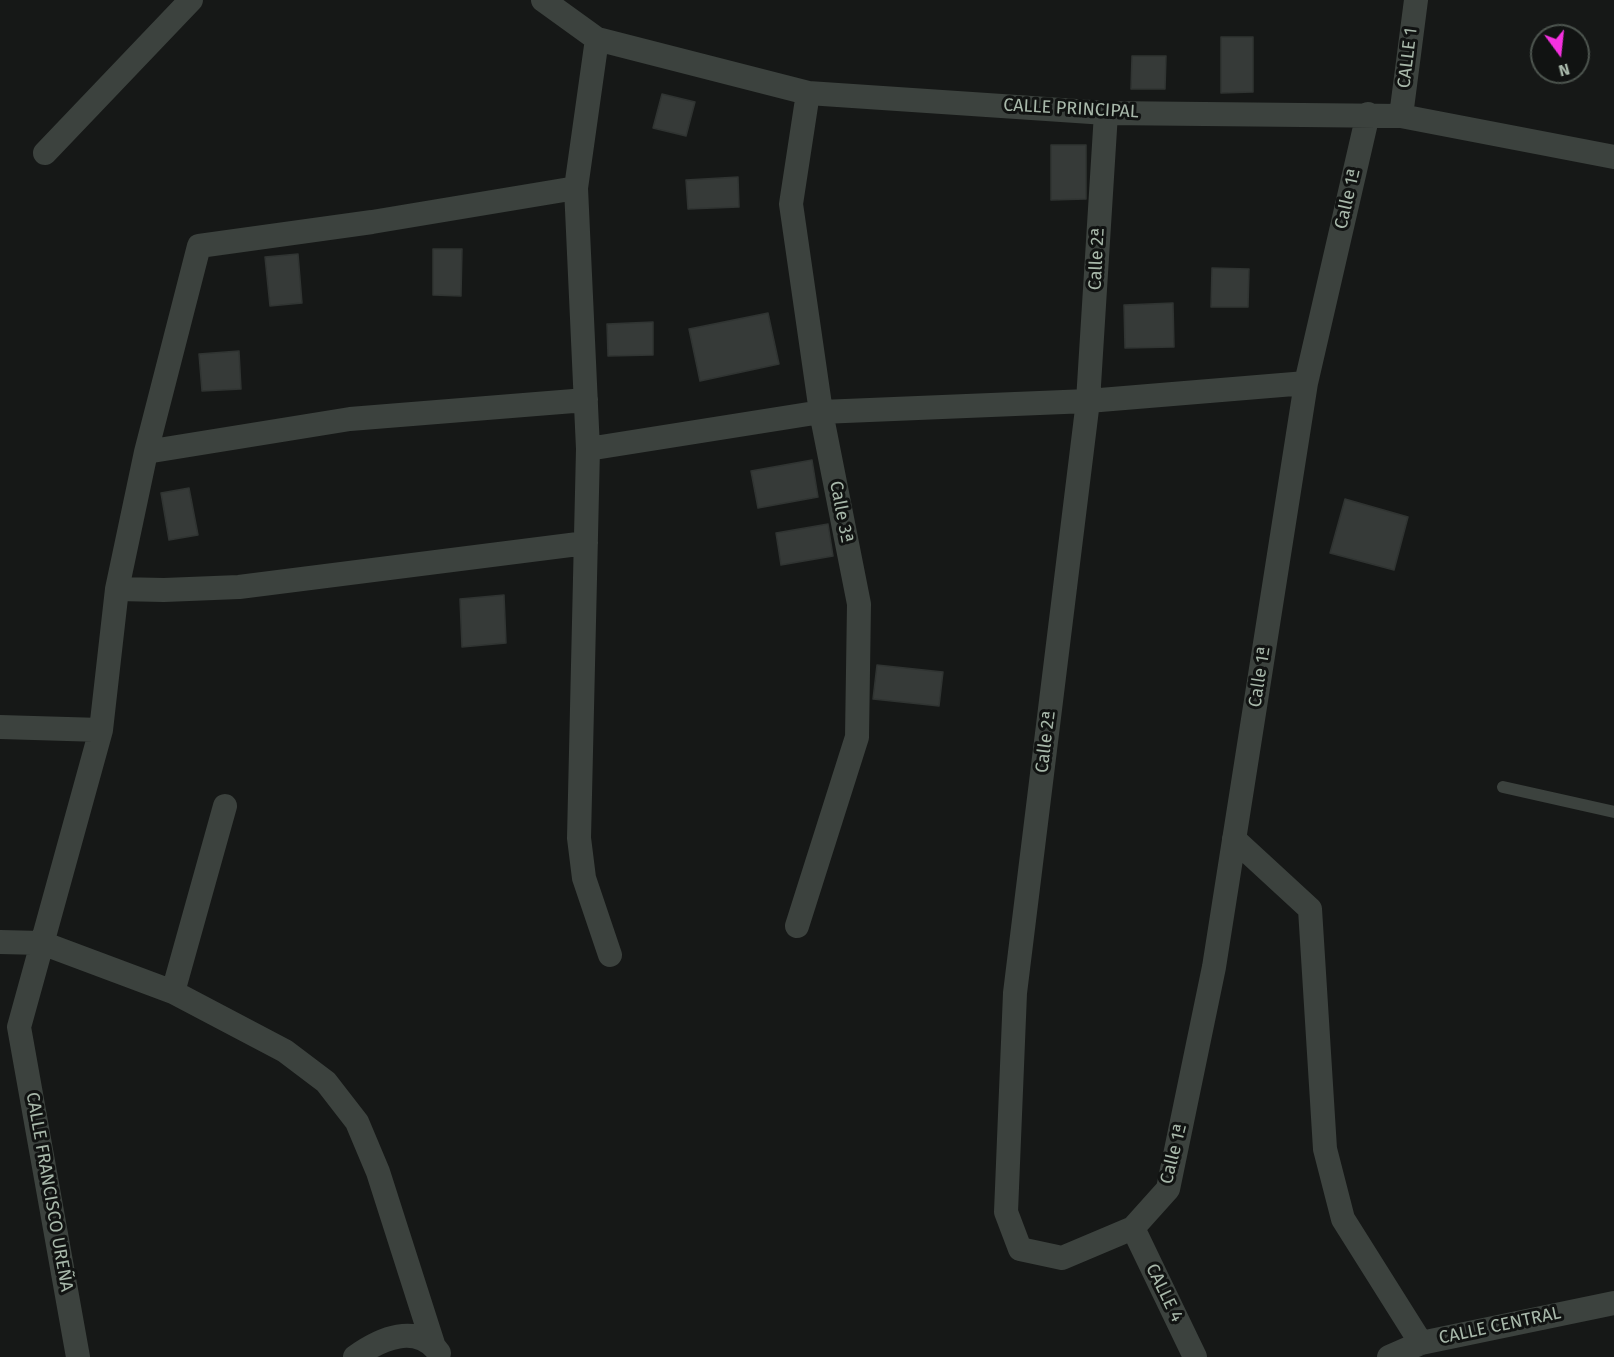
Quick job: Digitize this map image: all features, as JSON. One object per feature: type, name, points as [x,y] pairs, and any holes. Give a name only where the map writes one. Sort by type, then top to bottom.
[{"type":"street","points":[[45,153],[191,0]]},
{"type":"street","name":"CALLE PRINCIPAL","points":[[543,0],[597,39],[808,93],[1106,113],[1401,116],[1614,157]]},
{"type":"street","name":"CALLE 1","points":[[1401,116],[1416,0]]},
{"type":"street","points":[[597,39],[576,188],[588,449],[579,838],[584,878],[609,955]]},
{"type":"street","name":"Calle 3ª","points":[[797,926],[857,737],[859,604],[821,412],[791,204],[808,93]]},
{"type":"street","name":"Calle 2ª","points":[[1106,113],[1088,401],[1015,993],[1006,1212],[1020,1249],[1062,1258],[1133,1228]]},
{"type":"street","name":"Calle 1ª","points":[[1133,1228],[1168,1189],[1214,967],[1306,383],[1368,114]]},
{"type":"street","points":[[42,943],[101,730],[117,589],[146,452],[199,246],[372,222],[576,188]]},
{"type":"street","points":[[588,449],[821,412],[1088,401],[1306,383]]},
{"type":"street","points":[[146,452],[350,419],[586,400]]},
{"type":"street","points":[[117,589],[239,587],[586,543]]},
{"type":"street","points":[[0,727],[101,730]]},
{"type":"street","points":[[173,992],[225,806]]},
{"type":"street","points":[[1234,839],[1310,909],[1325,1149],[1340,1209],[1343,1219],[1421,1343]]},
{"type":"street","points":[[0,942],[42,943],[173,992],[285,1051],[326,1082],[357,1122],[378,1172],[437,1351]]},
{"type":"street","name":"CALLE FRANCISCO UREÑA","points":[[42,943],[19,1027],[78,1357]]},
{"type":"street","name":"CALLE 4","points":[[1133,1228],[1194,1357]]},
{"type":"street","name":"CALLE CENTRAL","points":[[1389,1357],[1421,1343],[1614,1303]]},
{"type":"street","points":[[355,1357],[365,1350],[398,1336],[419,1336],[437,1351]]},
{"type":"lane","points":[[1503,787],[1614,812]]},
{"type":"building","points":[[1221,37],[1253,37],[1253,92],[1221,93]]},
{"type":"building","points":[[1132,56],[1166,56],[1165,89],[1131,89]]},
{"type":"building","points":[[662,94],[695,102],[686,136],[653,128]]},
{"type":"building","points":[[1051,145],[1086,145],[1086,199],[1051,200]]},
{"type":"building","points":[[738,177],[739,207],[688,209],[686,180]]},
{"type":"building","points":[[433,249],[462,249],[461,296],[433,295]]},
{"type":"building","points":[[298,254],[302,303],[270,306],[265,257]]},
{"type":"building","points":[[1212,268],[1249,269],[1248,307],[1211,307]]},
{"type":"building","points":[[1173,303],[1174,347],[1125,348],[1124,305]]},
{"type":"building","points":[[768,313],[779,364],[700,381],[689,329]]},
{"type":"building","points":[[653,322],[653,355],[608,356],[607,324]]},
{"type":"building","points":[[239,351],[241,389],[202,391],[199,354]]},
{"type":"building","points":[[812,460],[818,497],[758,508],[751,471]]},
{"type":"building","points":[[189,488],[198,535],[169,540],[161,493]]},
{"type":"building","points":[[1345,499],[1408,517],[1394,570],[1330,553]]},
{"type":"building","points":[[828,524],[833,556],[781,565],[776,533]]},
{"type":"building","points":[[504,595],[506,643],[462,647],[460,599]]},
{"type":"building","points":[[877,665],[943,672],[939,706],[873,699]]}]
